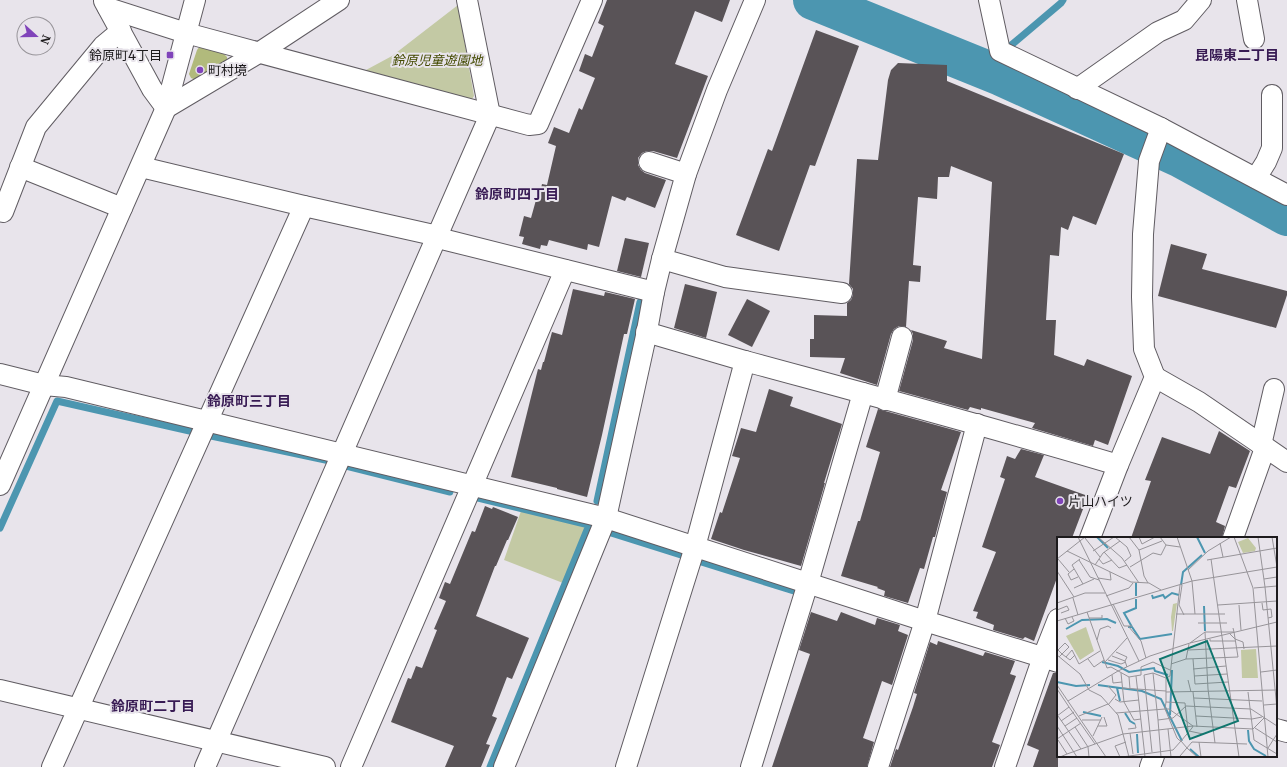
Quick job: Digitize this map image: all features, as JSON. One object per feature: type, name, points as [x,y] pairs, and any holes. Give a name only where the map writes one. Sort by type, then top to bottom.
[{"type":"street","points":[[0,485],[166,108],[195,0]]},
{"type":"street","points":[[166,108],[260,52],[339,0]]},
{"type":"street","points":[[205,767],[490,115],[467,0]]},
{"type":"street","points":[[106,4],[186,33],[529,125],[538,124],[592,0]]},
{"type":"street","points":[[504,767],[606,518],[654,292],[686,174],[717,90],[755,0]]},
{"type":"street","points":[[989,0],[1000,52],[1161,128],[1287,195]]},
{"type":"street","points":[[1247,0],[1254,39]]},
{"type":"street","points":[[1076,89],[1158,32],[1184,20],[1197,1]]},
{"type":"street","points":[[106,4],[152,89],[166,108]]},
{"type":"street","points":[[3,212],[36,127],[103,46],[120,31]]},
{"type":"street","points":[[1256,178],[1266,162],[1272,148],[1272,95]]},
{"type":"street","points":[[1161,128],[1149,161],[1143,242],[1142,298],[1144,349],[1155,377],[1199,402],[1287,462]]},
{"type":"street","points":[[649,162],[686,174]]},
{"type":"street","points":[[20,167],[122,208]]},
{"type":"street","points":[[141,167],[438,236],[446,240],[654,292]]},
{"type":"street","points":[[52,767],[304,206]]},
{"type":"street","points":[[662,259],[725,277],[842,294]]},
{"type":"street","points":[[351,767],[565,270]]},
{"type":"street","points":[[646,332],[885,400],[977,424],[1118,465]]},
{"type":"street","points":[[885,400],[902,337]]},
{"type":"street","points":[[626,767],[695,547],[745,361]]},
{"type":"street","points":[[0,374],[44,385],[66,387],[606,518],[808,582],[924,621],[1051,660]]},
{"type":"street","points":[[1090,537],[1118,465],[1155,377]]},
{"type":"street","points":[[1233,537],[1263,446],[1274,389]]},
{"type":"street","points":[[751,767],[808,582],[863,393]]},
{"type":"street","points":[[878,767],[924,621],[977,424]]},
{"type":"street","points":[[1005,767],[1051,660],[1057,625]]},
{"type":"street","points":[[0,690],[325,767]]},
{"type":"street","points":[[1277,729],[1287,732]]},
{"type":"street","points":[[1150,767],[1154,757]]},
{"type":"green space","name":"鈴原児童遊園地","points":[[458,5],[474,96],[470,102],[367,72],[366,70],[392,56]]},
{"type":"green space","points":[[200,46],[223,53],[227,57],[227,61],[196,80],[191,78],[189,74],[197,50]]},
{"type":"green space","points":[[521,511],[585,525],[586,528],[563,583],[504,560]]},
{"type":"building","points":[[607,0],[730,0],[722,22],[695,11],[675,64],[708,76],[677,158],[653,151],[647,151],[642,153],[638,158],[638,165],[641,170],[645,173],[666,180],[655,208],[627,197],[625,201],[612,196],[599,247],[588,244],[587,250],[549,240],[547,246],[541,245],[540,249],[522,244],[524,237],[519,236],[524,216],[531,218],[536,200],[538,201],[542,184],[547,185],[556,146],[548,143],[554,127],[569,133],[579,108],[582,110],[595,78],[579,71],[585,54],[592,57],[604,26],[598,23]]},
{"type":"building","points":[[816,30],[859,46],[815,166],[810,165],[779,251],[736,235],[768,149],[772,151]]},
{"type":"building","points":[[898,63],[947,65],[947,81],[1124,154],[1096,225],[1073,216],[1068,230],[1061,227],[1059,256],[1050,255],[1046,320],[1056,320],[1054,355],[1084,366],[1087,359],[1132,376],[1108,445],[1095,440],[1093,446],[1032,428],[1035,423],[981,408],[981,410],[970,407],[968,410],[899,391],[913,340],[911,330],[947,341],[944,348],[982,359],[992,182],[951,166],[949,177],[938,177],[937,199],[918,197],[913,265],[921,266],[920,282],[909,281],[906,327],[899,326],[894,329],[891,334],[877,385],[840,373],[845,358],[810,357],[810,339],[814,339],[814,315],[847,316],[847,303],[851,300],[853,295],[853,289],[849,284],[857,159],[878,160],[888,80],[891,70]]},
{"type":"building","points":[[625,238],[649,243],[641,277],[617,271]]},
{"type":"building","points":[[1171,244],[1207,254],[1202,269],[1287,291],[1276,328],[1158,296]]},
{"type":"building","points":[[685,284],[717,292],[706,338],[674,328]]},
{"type":"building","points":[[573,289],[604,296],[605,292],[635,299],[627,334],[624,334],[587,497],[511,477],[538,369],[541,370],[552,332],[562,335]]},
{"type":"building","points":[[747,299],[770,311],[752,347],[728,335]]},
{"type":"building","points":[[769,389],[793,397],[790,406],[842,424],[801,566],[711,539],[720,512],[722,513],[740,458],[732,456],[741,428],[756,432]]},
{"type":"building","points":[[878,409],[961,432],[941,490],[947,492],[935,537],[933,537],[924,569],[920,568],[908,603],[884,596],[885,591],[877,588],[878,587],[841,576],[858,521],[860,521],[880,452],[866,447]]},
{"type":"building","points":[[1219,431],[1250,451],[1236,488],[1229,486],[1216,522],[1225,526],[1222,537],[1131,537],[1151,481],[1145,480],[1162,437],[1210,454]]},
{"type":"building","points":[[1021,449],[1044,455],[1035,477],[1088,496],[1072,537],[1057,537],[1057,578],[1034,641],[1025,637],[1023,639],[993,630],[994,625],[976,618],[978,612],[973,611],[996,552],[982,547],[1005,479],[1000,477],[1007,456],[1015,459]]},
{"type":"building","points":[[485,506],[492,509],[493,507],[518,517],[495,566],[476,616],[529,638],[512,679],[507,677],[492,716],[497,718],[486,744],[490,745],[481,767],[445,767],[454,746],[391,722],[408,678],[411,679],[416,666],[422,668],[437,630],[434,629],[446,601],[439,598],[445,582],[450,584],[472,531],[475,532]]},
{"type":"building","points":[[811,612],[837,621],[841,612],[875,625],[877,618],[900,625],[898,631],[908,635],[892,685],[882,681],[863,738],[874,742],[867,767],[772,767],[810,654],[799,650]]},
{"type":"building","points":[[938,641],[983,656],[985,652],[1015,661],[1010,674],[1016,676],[992,742],[1000,745],[992,767],[890,767],[896,749],[898,750],[913,707],[917,694],[914,693],[930,642],[937,645]]},
{"type":"building","points":[[1053,673],[1057,673],[1058,767],[1033,767],[1039,750],[1027,745]]},
{"type":"waterway","points":[[813,0],[1001,76],[1179,157],[1287,216]]},
{"type":"waterway","points":[[987,71],[1009,47],[1063,0]]},
{"type":"waterway","points":[[597,501],[640,302]]},
{"type":"waterway","points":[[0,528],[57,401],[194,432]]},
{"type":"waterway","points":[[211,436],[330,461]]},
{"type":"waterway","points":[[342,465],[450,492]]},
{"type":"waterway","points":[[478,498],[589,525],[490,767]]},
{"type":"waterway","points":[[611,533],[684,556]]},
{"type":"waterway","points":[[698,561],[797,592]]},
{"type":"place","name":"鈴原町4丁目","points":[[170,55]]},
{"type":"place","name":"町村境","points":[[200,70]]},
{"type":"place","name":"片山ハイツ","points":[[1060,501]]},
{"type":"district","name":"昆陽東二丁目","points":[[1237,55]]},
{"type":"district","name":"鈴原町四丁目","points":[[517,194]]},
{"type":"district","name":"鈴原町三丁目","points":[[249,401]]},
{"type":"district","name":"鈴原町二丁目","points":[[153,706]]}]
